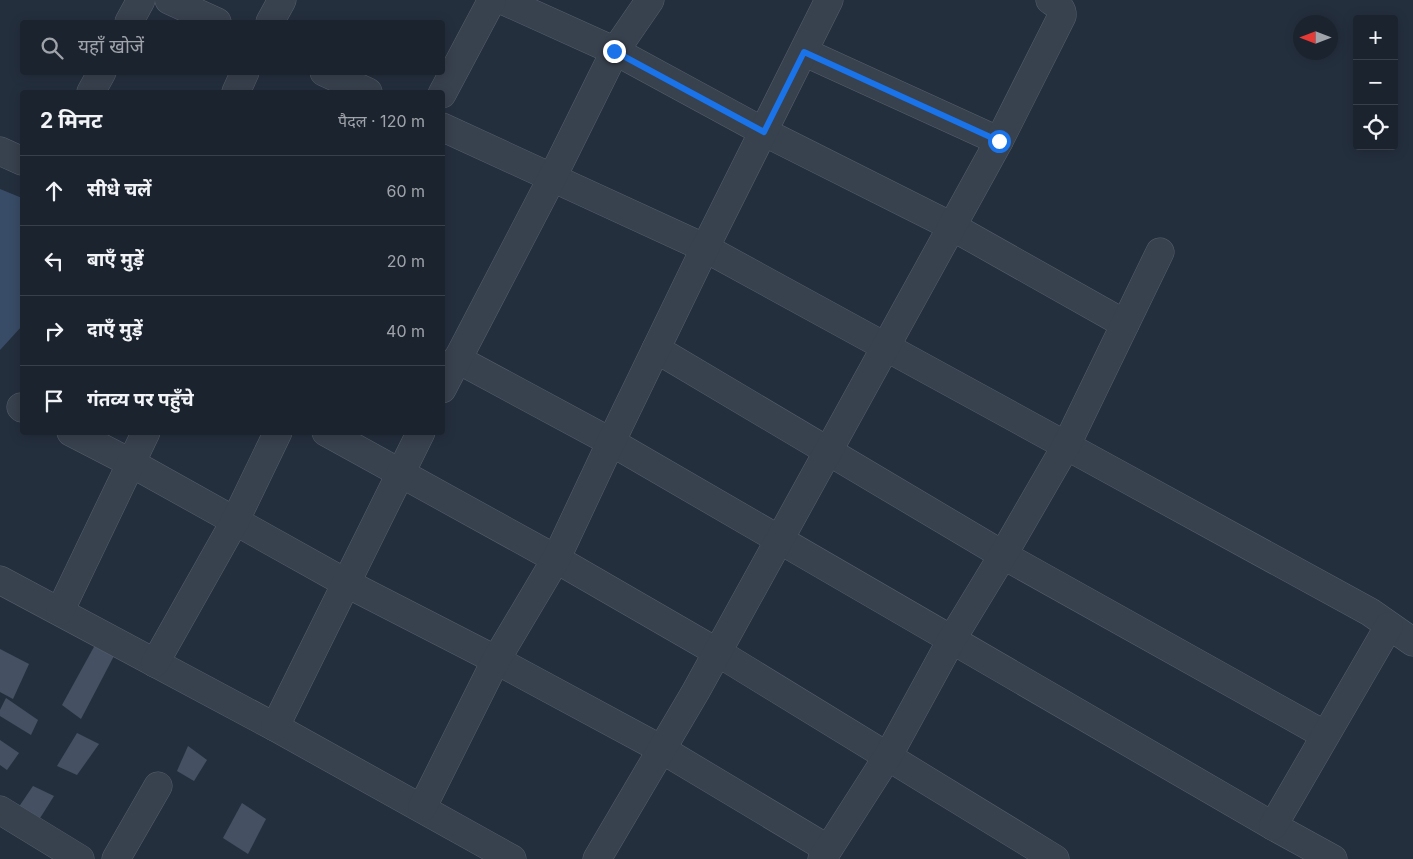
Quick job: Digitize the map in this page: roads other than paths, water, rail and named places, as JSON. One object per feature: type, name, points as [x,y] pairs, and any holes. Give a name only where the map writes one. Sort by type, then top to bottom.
[{"type":"street","points":[[130,20],[142,0]]},
{"type":"street","points":[[169,0],[213,20]]},
{"type":"street","points":[[271,20],[282,0]]},
{"type":"street","points":[[444,90],[492,0]]},
{"type":"street","points":[[502,0],[614,51],[764,132],[951,226],[1125,324]]},
{"type":"street","points":[[445,383],[552,178],[614,51],[650,0]]},
{"type":"street","points":[[422,808],[496,660],[556,559],[705,248],[829,0]]},
{"type":"street","points":[[597,859],[717,652],[999,141],[1062,16],[1057,4],[1050,0]]},
{"type":"street","points":[[804,52],[999,141]]},
{"type":"street","points":[[92,90],[100,75]]},
{"type":"street","points":[[237,90],[244,75]]},
{"type":"street","points":[[331,75],[364,90]]},
{"type":"street","points":[[445,128],[705,248],[1361,608],[1413,642]]},
{"type":"street","points":[[0,151],[20,160]]},
{"type":"street","points":[[77,435],[131,463],[346,583],[496,660],[661,749],[825,854],[888,756],[952,639],[1066,446],[1160,252]]},
{"type":"street","points":[[656,349],[1003,555],[1325,735]]},
{"type":"street","points":[[458,359],[611,442],[1272,826],[1334,859]]},
{"type":"street","points":[[60,611],[145,435]]},
{"type":"street","points":[[156,663],[235,521],[277,435]]},
{"type":"street","points":[[331,435],[556,559],[717,652],[1055,859]]},
{"type":"street","points":[[275,727],[420,435]]},
{"type":"street","points":[[0,580],[275,727],[512,859]]},
{"type":"street","points":[[1272,826],[1389,626]]},
{"type":"street","points":[[116,859],[158,786]]},
{"type":"street","points":[[0,810],[80,859]]},
{"type":"water","points":[[0,189],[20,197],[20,328],[0,350]]}]
